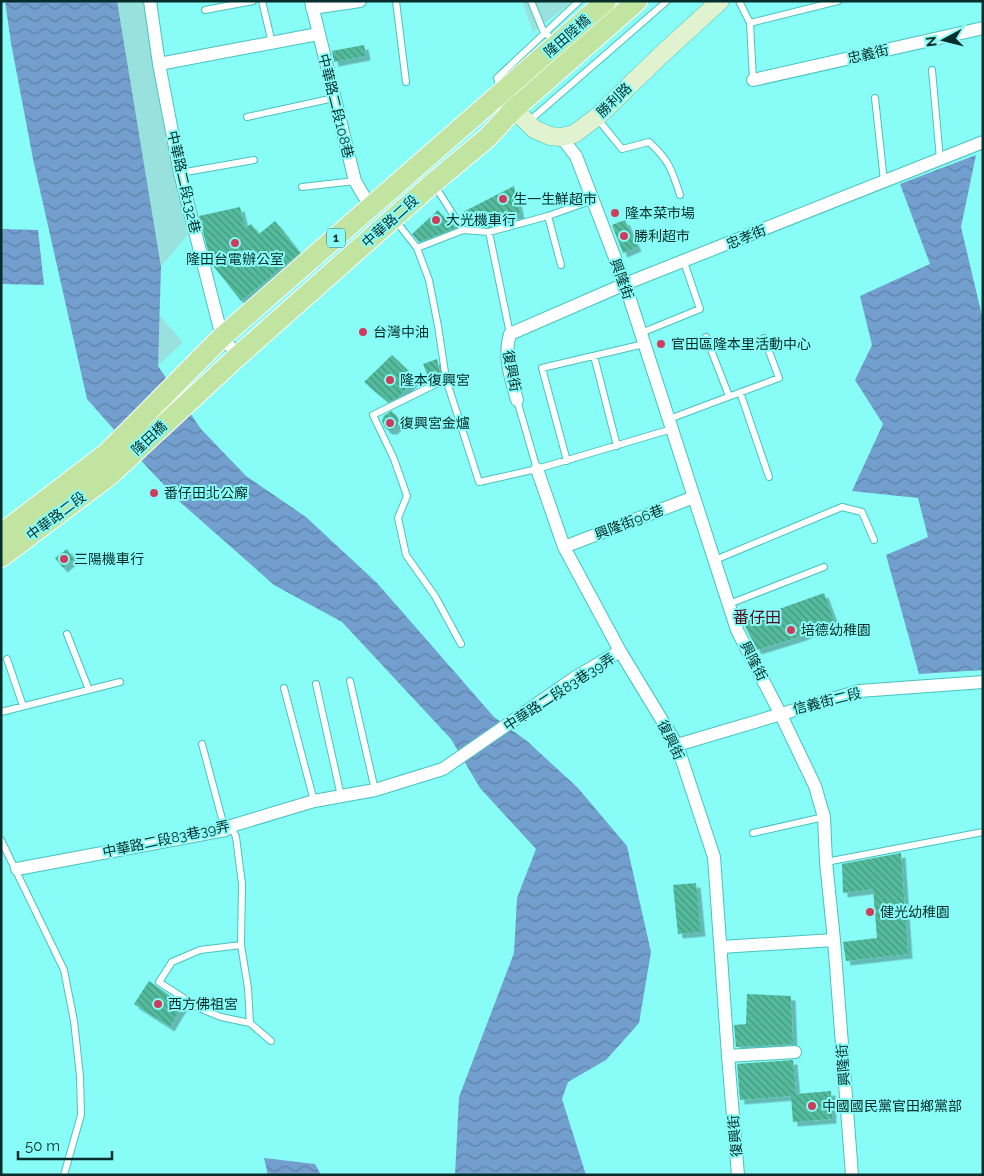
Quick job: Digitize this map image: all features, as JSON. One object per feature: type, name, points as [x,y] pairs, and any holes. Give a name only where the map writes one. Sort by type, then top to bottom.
[{"type":"main road","name":"隆田陸橋","points":[[527,70],[552,37],[606,1]]},
{"type":"main road","name":"隆田陸橋","points":[[568,61],[637,1]]},
{"type":"main road","name":"勝利路","points":[[561,137],[574,134],[597,117],[720,1]]},
{"type":"main road","name":"中華路二段","points":[[188,402],[433,183],[487,138],[520,116],[568,61]]},
{"type":"main road","name":"中華路二段","points":[[174,386],[222,337],[527,70]]},
{"type":"main road","points":[[500,92],[520,116],[534,129],[550,136],[561,137]]},
{"type":"main road","name":"隆田橋","points":[[106,454],[174,386]]},
{"type":"main road","name":"隆田橋","points":[[110,475],[188,402]]},
{"type":"main road","name":"中華路二段","points":[[1,534],[106,454]]},
{"type":"main road","name":"中華路二段","points":[[1,557],[110,475]]},
{"type":"street","name":"中華路二段132巷","points":[[150,1],[159,64],[180,173],[222,337],[238,356]]},
{"type":"street","points":[[311,5],[360,1]]},
{"type":"street","name":"中華路二段108巷","points":[[311,5],[355,180],[371,208]]},
{"type":"street","name":"忠義街","points":[[752,80],[983,28]]},
{"type":"street","points":[[159,64],[318,34]]},
{"type":"street","name":"興隆街","points":[[561,137],[576,156],[625,284],[737,630],[815,786],[824,817],[826,862],[834,940],[852,1175]]},
{"type":"street","name":"忠孝街","points":[[510,334],[625,284],[983,142]]},
{"type":"street","name":"復興街","points":[[510,334],[506,347],[510,376],[517,400]]},
{"type":"street","name":"復興街","points":[[537,469],[564,547],[620,651],[677,745],[714,856],[738,1175]]},
{"type":"street","name":"興隆街96巷","points":[[564,547],[694,498]]},
{"type":"street","name":"中華路二段83巷39弄","points":[[16,869],[228,828],[314,801],[375,790],[443,769],[576,677],[620,651]]},
{"type":"street","name":"信義街二段","points":[[677,745],[859,691],[983,682]]},
{"type":"street","points":[[721,947],[834,940]]},
{"type":"street","points":[[728,1056],[795,1052]]},
{"type":"lane","points":[[205,10],[253,1]]},
{"type":"lane","points":[[262,1],[272,44]]},
{"type":"lane","points":[[396,1],[406,82]]},
{"type":"lane","points":[[531,1],[552,37]]},
{"type":"lane","points":[[500,92],[497,78],[552,37],[580,1]]},
{"type":"lane","points":[[520,116],[667,1]]},
{"type":"lane","points":[[739,1],[750,23],[752,80]]},
{"type":"lane","points":[[750,23],[838,1]]},
{"type":"lane","points":[[932,70],[940,159]]},
{"type":"lane","points":[[247,117],[334,98]]},
{"type":"lane","points":[[875,98],[884,181]]},
{"type":"lane","points":[[597,117],[622,149],[649,142],[663,156],[672,171],[680,195]]},
{"type":"lane","points":[[180,173],[254,160]]},
{"type":"lane","points":[[302,187],[355,180]]},
{"type":"lane","points":[[433,183],[462,230]]},
{"type":"lane","points":[[417,248],[462,230],[489,232],[548,216],[593,200]]},
{"type":"lane","points":[[548,216],[561,265]]},
{"type":"lane","points":[[394,218],[417,248],[429,280],[446,379],[479,482],[537,469],[617,446],[671,424],[729,396],[779,378],[764,338]]},
{"type":"lane","points":[[489,232],[510,334]]},
{"type":"lane","points":[[567,461],[542,368],[594,356],[643,338],[700,309],[684,262]]},
{"type":"lane","points":[[706,337],[729,396]]},
{"type":"lane","points":[[594,356],[617,446]]},
{"type":"lane","points":[[446,379],[373,415],[394,459],[407,496],[398,518],[406,555],[435,596],[461,644]]},
{"type":"lane","points":[[740,392],[770,477]]},
{"type":"lane","name":"復興街","points":[[517,400],[537,469]]},
{"type":"lane","points":[[715,560],[842,507],[862,512],[874,540]]},
{"type":"lane","points":[[729,604],[824,567]]},
{"type":"lane","points":[[67,634],[89,690]]},
{"type":"lane","points":[[7,659],[23,706]]},
{"type":"lane","points":[[350,681],[375,790]]},
{"type":"lane","points":[[1,712],[120,682]]},
{"type":"lane","points":[[316,684],[341,796]]},
{"type":"lane","points":[[284,688],[314,801]]},
{"type":"lane","points":[[202,744],[228,828],[236,837],[242,884],[241,946],[248,988],[250,1023]]},
{"type":"lane","points":[[754,833],[824,817]]},
{"type":"lane","points":[[826,862],[983,832]]},
{"type":"lane","points":[[1,840],[64,970],[74,1020],[80,1076],[81,1115],[64,1175]]},
{"type":"lane","points":[[241,946],[200,950],[172,962],[159,982],[199,1008],[221,1018],[250,1023],[271,1042]]},
{"type":"shaded area","points":[[41,1],[150,1],[180,173],[188,234],[161,267],[158,314],[183,342],[122,400],[87,399]]},
{"type":"shaded area","points":[[522,1],[573,1],[533,32]]},
{"type":"water","points":[[5,1],[117,1],[161,267],[158,366],[201,429],[246,476],[306,517],[377,583],[494,717],[527,741],[578,788],[627,846],[651,952],[639,1023],[606,1060],[568,1082],[562,1099],[586,1175],[455,1175],[459,1097],[514,953],[517,898],[536,849],[480,788],[451,739],[342,622],[274,585],[180,502],[87,399],[33,159]]},
{"type":"water","points":[[976,155],[961,227],[983,320],[983,670],[919,674],[886,555],[928,537],[918,498],[852,491],[883,424],[855,380],[872,345],[860,296],[930,264],[900,184]]},
{"type":"water","points":[[1,229],[38,230],[44,285],[1,284]]},
{"type":"water","points":[[264,1158],[315,1164],[321,1175],[268,1175]]},
{"type":"building","points":[[364,45],[366,56],[334,62],[332,51]]},
{"type":"building","name":"生一生鮮超市","points":[[514,186],[520,214],[475,226],[466,225],[460,216],[465,211]]},
{"type":"building","name":"隆田台電辦公室","points":[[240,207],[245,228],[251,224],[259,234],[275,221],[300,253],[241,301],[211,263],[199,216]]},
{"type":"building","name":"大光機車行","points":[[438,210],[449,224],[452,222],[456,228],[419,242],[412,234]]},
{"type":"building","name":"勝利超市","points":[[625,220],[637,247],[623,253],[612,225]]},
{"type":"building","name":"隆本復興宮","points":[[392,355],[416,378],[399,397],[388,402],[364,382]]},
{"type":"building","points":[[437,359],[440,374],[429,379],[423,364]]},
{"type":"building","name":"復興宮金爐","points":[[391,411],[397,416],[399,424],[393,430],[388,430],[382,421],[384,416]]},
{"type":"building","name":"三陽機車行","points":[[67,549],[74,559],[63,568],[55,558]]},
{"type":"building","name":"培德幼稚園","points":[[824,593],[835,623],[757,650],[743,622]]},
{"type":"building","points":[[901,853],[908,954],[846,961],[843,942],[877,938],[873,889],[843,893],[842,864]]},
{"type":"building","points":[[696,883],[701,932],[678,934],[673,885]]},
{"type":"building","name":"西方佛祖宮","points":[[149,981],[183,1005],[170,1027],[134,1004]]},
{"type":"building","points":[[747,994],[791,996],[793,1044],[736,1047],[734,1025],[746,1024]]},
{"type":"building","points":[[793,1060],[796,1094],[831,1091],[832,1119],[793,1122],[791,1096],[740,1100],[737,1064]]},
{"type":"place","name":"生一生鮮超市","points":[[503,199]]},
{"type":"place","name":"隆本菜市場","points":[[615,213]]},
{"type":"place","name":"大光機車行","points":[[436,220]]},
{"type":"place","name":"勝利超市","points":[[624,236]]},
{"type":"place","name":"隆田台電辦公室","points":[[235,243]]},
{"type":"place","name":"台灣中油","points":[[363,332]]},
{"type":"place","name":"官田區隆本里活動中心","points":[[661,344]]},
{"type":"place","name":"隆本復興宮","points":[[390,380]]},
{"type":"place","name":"復興宮金爐","points":[[390,423]]},
{"type":"place","name":"番仔田北公廨","points":[[154,493]]},
{"type":"place","name":"三陽機車行","points":[[64,559]]},
{"type":"place","name":"培德幼稚園","points":[[791,630]]},
{"type":"place","name":"健光幼稚園","points":[[870,912]]},
{"type":"place","name":"西方佛祖宮","points":[[158,1004]]},
{"type":"place","name":"中國國民黨官田鄉黨部","points":[[812,1106]]},
{"type":"district","name":"番仔田","points":[[757,617]]}]
